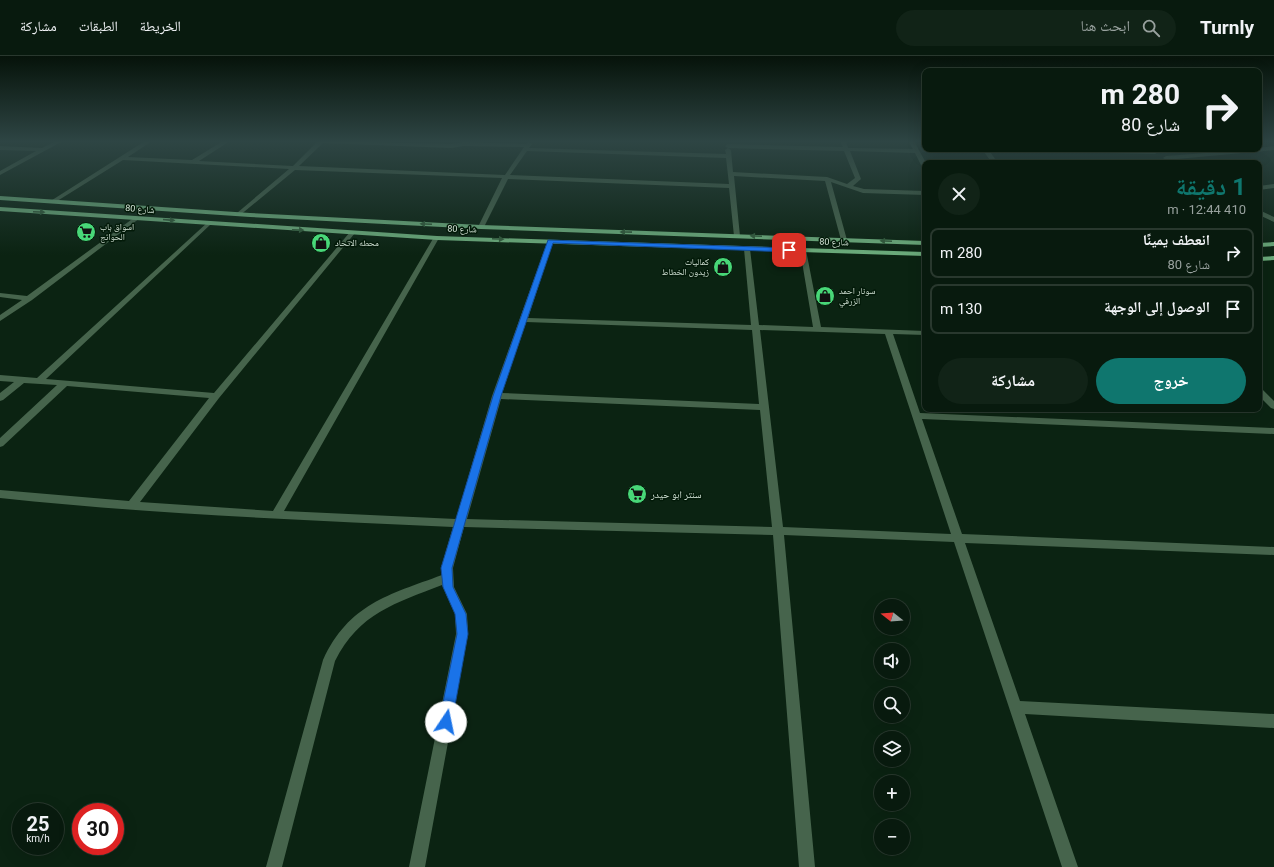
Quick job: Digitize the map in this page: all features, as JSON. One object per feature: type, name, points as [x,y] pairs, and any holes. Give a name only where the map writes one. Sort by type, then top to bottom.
[{"type":"main road","name":"شارع 80","points":[[0,198],[239,214],[521,229],[922,243]]},
{"type":"main road","name":"شارع 80","points":[[0,209],[436,238],[922,254]]},
{"type":"main road","points":[[519,240],[530,236],[530,233],[527,230],[521,229]]},
{"type":"main road","points":[[582,243],[576,241],[572,236],[584,231]]},
{"type":"main road","points":[[1262,245],[1274,244]]},
{"type":"main road","points":[[1262,259],[1274,258]]},
{"type":"street","points":[[52,202],[89,179]]},
{"type":"street","points":[[239,214],[281,179]]},
{"type":"street","points":[[481,227],[506,179]]},
{"type":"street","points":[[530,179],[731,186]]},
{"type":"street","points":[[730,179],[737,236]]},
{"type":"street","points":[[827,179],[863,191],[922,193]]},
{"type":"street","points":[[827,179],[844,240]]},
{"type":"street","points":[[848,186],[858,179]]},
{"type":"street","points":[[1262,188],[1274,186]]},
{"type":"street","points":[[1262,214],[1274,220]]},
{"type":"street","points":[[0,319],[137,218]]},
{"type":"street","points":[[39,381],[208,224]]},
{"type":"street","points":[[132,505],[216,396],[352,233]]},
{"type":"street","points":[[276,515],[436,238]]},
{"type":"street","points":[[418,867],[462,634],[461,614],[448,587],[446,578],[449,559],[497,396],[550,242]]},
{"type":"street","points":[[747,249],[778,531],[807,867]]},
{"type":"street","points":[[803,250],[817,330]]},
{"type":"street","points":[[0,295],[30,298]]},
{"type":"street","points":[[523,320],[922,333]]},
{"type":"street","points":[[888,332],[1070,867]]},
{"type":"street","points":[[0,378],[216,396]]},
{"type":"street","points":[[0,398],[22,380]]},
{"type":"street","points":[[0,444],[65,383]]},
{"type":"street","points":[[1262,394],[1274,406]]},
{"type":"street","points":[[497,396],[764,407]]},
{"type":"street","points":[[917,416],[1274,431]]},
{"type":"street","points":[[0,494],[276,515],[460,523],[778,531],[1274,551]]},
{"type":"street","points":[[274,867],[334,647],[351,625],[373,608],[446,578]]},
{"type":"street","points":[[1016,707],[1274,721]]},
{"type":"place","name":"اسواق باب الحوائج","points":[[86,232]]},
{"type":"place","name":"محطه الاتحاد","points":[[321,243]]},
{"type":"place","name":"كماليات زيدون الخطاط","points":[[723,267]]},
{"type":"place","name":"سونار احمد الزرفي","points":[[825,296]]},
{"type":"place","name":"سنتر ابو حيدر","points":[[637,494]]},
{"type":"route","points":[[446,722],[462,634],[461,614],[448,587],[446,578],[447,568],[497,396],[550,242],[789,250]]}]
